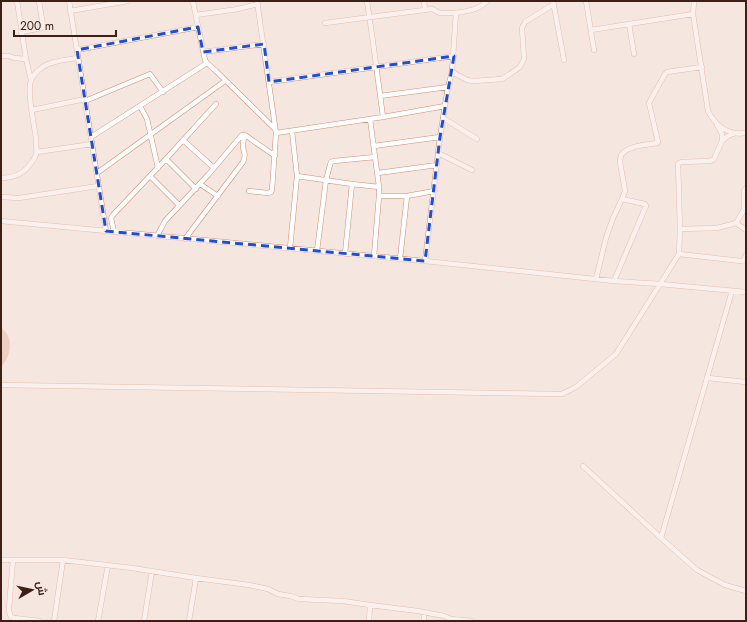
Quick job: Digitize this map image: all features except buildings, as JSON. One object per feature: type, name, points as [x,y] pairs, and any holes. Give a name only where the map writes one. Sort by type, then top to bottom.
[{"type":"street","points":[[1,178],[9,178],[24,171],[31,163],[37,152],[30,93],[31,80],[21,32],[17,1]]},
{"type":"street","points":[[21,32],[42,28],[43,26],[39,1]]},
{"type":"street","points":[[69,1],[106,231]]},
{"type":"street","points":[[70,10],[128,1]]},
{"type":"street","points":[[367,1],[377,67],[382,117]]},
{"type":"street","points":[[424,1],[425,10]]},
{"type":"street","points":[[325,23],[432,9],[440,13],[456,13],[477,9],[487,1]]},
{"type":"street","points":[[586,1],[594,50]]},
{"type":"street","points":[[694,1],[693,14],[708,112],[717,124],[736,133]]},
{"type":"street","points":[[193,2],[205,60],[275,131],[292,131],[445,106]]},
{"type":"street","points":[[196,15],[226,11],[257,3],[264,44],[275,131],[275,156],[271,192],[249,191]]},
{"type":"street","points":[[452,72],[467,80],[474,81],[502,79],[510,74],[520,67],[524,59],[522,28],[525,22],[553,3],[564,60]]},
{"type":"street","points":[[425,262],[436,165],[454,56],[456,13]]},
{"type":"street","points":[[591,30],[693,14]]},
{"type":"street","points":[[629,24],[634,54]]},
{"type":"street","points":[[77,50],[198,26]]},
{"type":"street","points":[[203,52],[264,44]]},
{"type":"street","points":[[1,56],[26,59]]},
{"type":"street","points":[[269,82],[454,56]]},
{"type":"street","points":[[31,80],[44,66],[78,58]]},
{"type":"street","points":[[91,137],[207,63]]},
{"type":"street","points":[[596,279],[606,238],[625,191],[620,162],[621,155],[627,149],[658,142],[649,103],[665,74],[667,72],[702,67]]},
{"type":"street","points":[[32,110],[85,100],[150,74],[163,92]]},
{"type":"street","points":[[97,173],[225,81]]},
{"type":"street","points":[[380,96],[448,87]]},
{"type":"street","points":[[114,232],[111,218],[113,215],[216,104]]},
{"type":"street","points":[[140,106],[147,119],[158,168]]},
{"type":"street","points":[[443,118],[477,139]]},
{"type":"street","points":[[370,119],[379,187],[374,256]]},
{"type":"street","points":[[1,385],[562,394],[576,387],[616,354],[679,254],[680,229],[678,164],[681,162],[710,161],[714,159],[722,141],[722,134],[717,124]]},
{"type":"street","points":[[290,248],[297,176],[292,131]]},
{"type":"street","points":[[722,141],[728,136],[746,132]]},
{"type":"street","points":[[157,236],[164,221],[196,189],[242,135],[245,135]]},
{"type":"street","points":[[245,135],[275,156]]},
{"type":"street","points":[[185,239],[243,162],[245,157],[243,145],[245,135]]},
{"type":"street","points":[[374,146],[440,137]]},
{"type":"street","points":[[183,140],[214,168]]},
{"type":"street","points":[[37,152],[92,144]]},
{"type":"street","points":[[438,153],[472,170]]},
{"type":"street","points":[[317,251],[326,180],[331,162],[375,157]]},
{"type":"street","points":[[166,159],[196,189]]},
{"type":"street","points":[[378,173],[436,165]]},
{"type":"street","points":[[150,176],[179,205]]},
{"type":"street","points":[[297,176],[379,187]]},
{"type":"street","points":[[200,184],[218,196]]},
{"type":"street","points":[[345,254],[352,184]]},
{"type":"street","points":[[1,197],[18,198],[98,186]]},
{"type":"street","points":[[680,229],[717,228],[736,223],[744,210],[744,190],[746,188]]},
{"type":"street","points":[[379,196],[407,196],[434,191]]},
{"type":"street","points":[[400,259],[407,196]]},
{"type":"street","points":[[614,281],[646,206],[645,204],[622,199]]},
{"type":"street","points":[[1,221],[374,256],[614,281],[746,292]]},
{"type":"street","points":[[736,223],[746,230]]},
{"type":"street","points":[[679,254],[741,261],[744,260],[746,255]]},
{"type":"street","points":[[661,538],[732,291]]},
{"type":"street","points":[[708,378],[746,382]]},
{"type":"street","points":[[583,466],[697,570],[725,585],[746,591]]},
{"type":"street","points":[[1,560],[63,560],[108,565],[250,585],[299,599],[343,601],[424,613],[446,619],[472,621]]},
{"type":"street","points":[[13,560],[9,611],[11,616],[26,620],[40,621]]},
{"type":"street","points":[[54,621],[63,560]]},
{"type":"street","points":[[98,621],[108,565]]},
{"type":"street","points":[[144,621],[152,571]]},
{"type":"street","points":[[189,621],[196,578]]},
{"type":"street","points":[[369,621],[370,605]]},
{"type":"street","points":[[424,613],[424,621]]},
{"type":"highlighted area","points":[[198,27],[203,52],[264,44],[269,82],[454,56],[440,137],[425,261],[106,231],[77,50]]},
{"type":"shaded area","points":[[1,327],[9,338],[10,347],[8,356],[1,367]]}]
